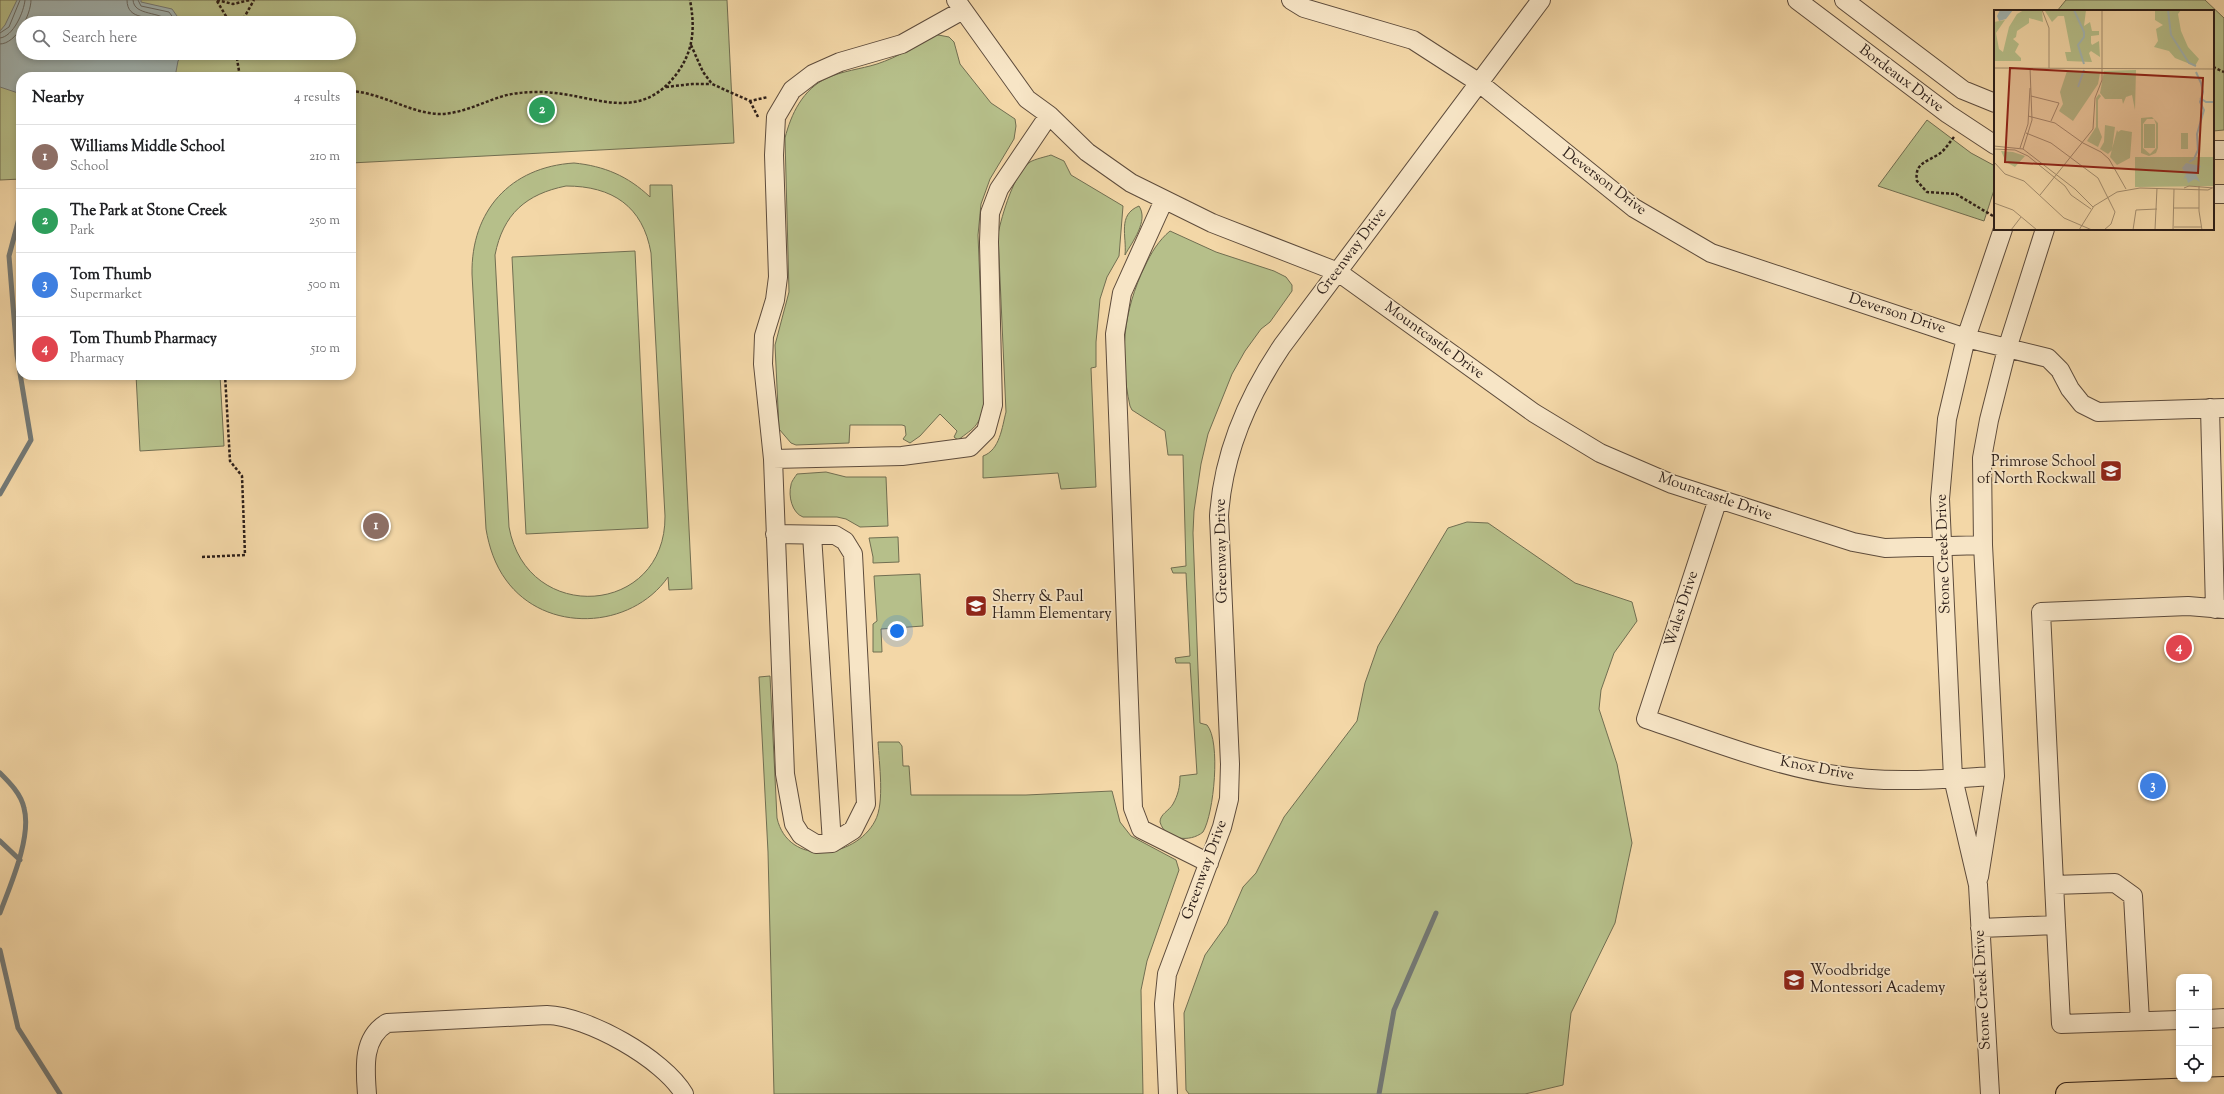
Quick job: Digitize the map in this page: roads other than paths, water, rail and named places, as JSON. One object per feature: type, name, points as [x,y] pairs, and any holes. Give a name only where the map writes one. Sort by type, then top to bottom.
[{"type":"main road","points":[[2067,1094],[2224,1088]]},
{"type":"street","name":"Deverson Drive","points":[[1290,0],[1304,8],[1413,40],[1478,82],[1634,208],[1711,253],[1966,338],[2048,358],[2060,370],[2070,389],[2082,404],[2098,412],[2217,408]]},
{"type":"street","name":"Greenway Drive","points":[[1168,1094],[1164,1004],[1167,974],[1209,863],[1225,814],[1230,781],[1219,516],[1227,460],[1239,422],[1259,382],[1282,346],[1478,82],[1541,0]]},
{"type":"street","name":"Bordeaux Drive","points":[[1844,0],[1963,90],[1994,104]]},
{"type":"street","name":"Bordeaux Drive","points":[[1808,3],[1948,114],[1994,144]]},
{"type":"street","name":"Mountcastle Drive","points":[[960,5],[1027,99],[1049,115],[1087,152],[1131,183],[1212,223],[1338,272],[1540,417],[1600,453],[1672,484],[1853,542],[1885,548],[1983,546]]},
{"type":"street","points":[[775,534],[835,535],[845,541],[853,554],[866,804],[854,830],[832,844],[816,844],[801,835],[794,824],[785,774],[775,534],[773,459],[763,364],[764,336],[775,300],[778,277],[774,155],[776,117],[792,90],[813,74],[840,62],[902,44],[960,5]]},
{"type":"street","points":[[773,459],[902,456],[970,447],[986,431],[993,405],[989,242],[990,213],[999,189],[1049,115]]},
{"type":"street","points":[[1164,200],[1122,293],[1115,334],[1133,808],[1141,829],[1209,863]]},
{"type":"street","name":"Stone Creek Drive","points":[[1990,1094],[1978,885],[1954,778],[1940,499],[1947,419],[1966,338],[1996,230]]},
{"type":"street","name":"Stone Creek Drive","points":[[1978,885],[1995,776],[1983,546],[1982,458],[1989,420],[2007,349],[2046,230]]},
{"type":"street","points":[[2176,1020],[2061,1024],[2042,612],[2188,606],[2220,609],[2217,408]]},
{"type":"street","name":"Wales Drive","points":[[1646,719],[1718,499]]},
{"type":"street","points":[[812,535],[832,844]]},
{"type":"street","name":"Knox Drive","points":[[1646,719],[1786,764],[1834,775],[1886,781],[1995,776]]},
{"type":"street","points":[[2054,885],[2115,883],[2133,896],[2140,1021]]},
{"type":"street","points":[[1980,928],[2056,925]]},
{"type":"street","points":[[367,1094],[366,1058],[369,1045],[379,1028],[387,1023],[547,1014],[574,1019],[624,1043],[665,1070],[684,1094]]},
{"type":"street","points":[[2212,1019],[2224,1018]]},
{"type":"water","points":[[17,0],[141,0],[141,2],[172,9],[177,16],[16,16],[16,60],[179,60],[176,72],[16,72],[16,92],[0,87],[0,31],[5,25]]},
{"type":"waterway","points":[[16,230],[9,256],[16,343]]},
{"type":"waterway","points":[[0,494],[31,440],[21,380]]},
{"type":"waterway","points":[[0,773],[18,793],[23,803],[26,820],[23,847],[0,913]]},
{"type":"waterway","points":[[0,841],[20,860]]},
{"type":"waterway","points":[[1379,1094],[1394,1010],[1436,913]]},
{"type":"waterway","points":[[0,950],[18,1028],[60,1094]]},
{"type":"place","name":"The Park at Stone Creek","points":[[542,110]]},
{"type":"place","name":"Primrose School of North Rockwall","points":[[2111,471]]},
{"type":"place","name":"Williams Middle School","points":[[376,526]]},
{"type":"place","name":"Sherry & Paul Hamm Elementary","points":[[976,606]]},
{"type":"place","name":"Tom Thumb Pharmacy","points":[[2179,648]]},
{"type":"place","name":"Tom Thumb","points":[[2153,786]]},
{"type":"place","name":"Woodbridge Montessori Academy","points":[[1794,980]]}]
